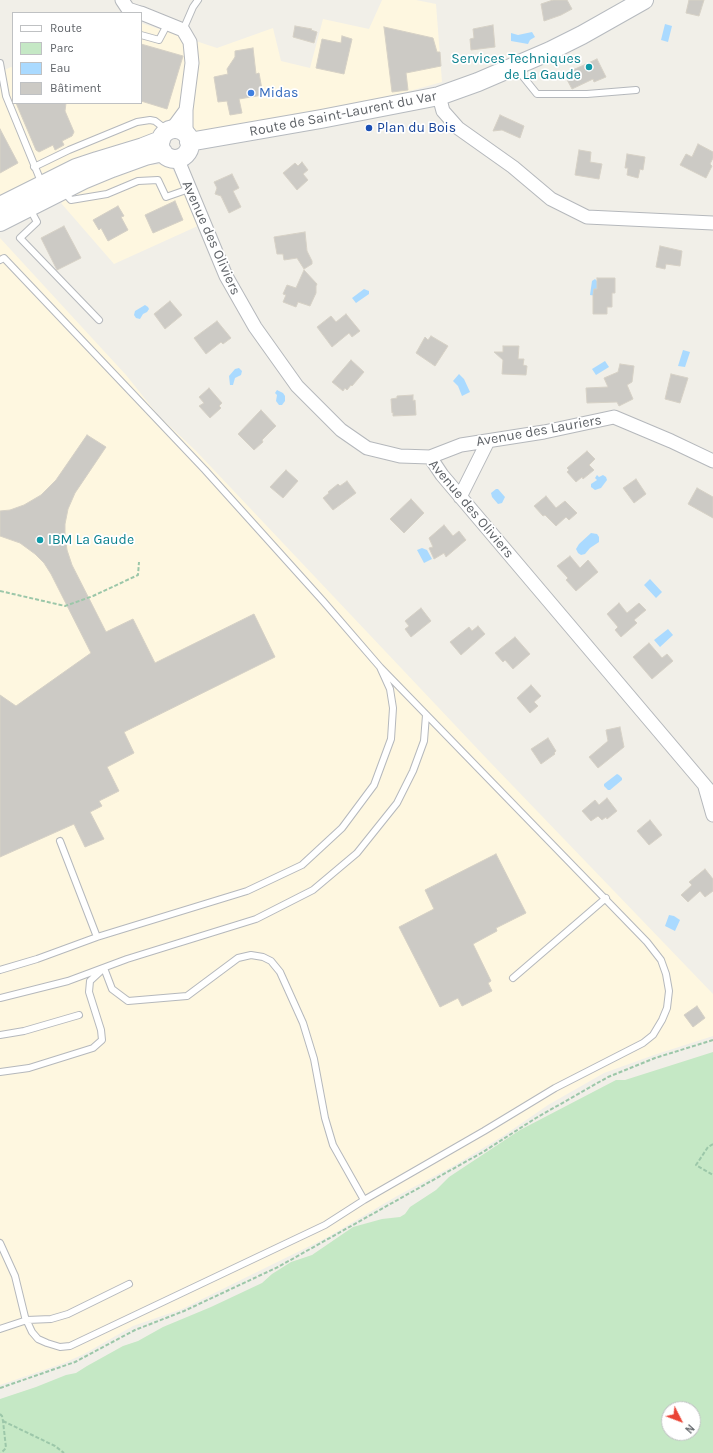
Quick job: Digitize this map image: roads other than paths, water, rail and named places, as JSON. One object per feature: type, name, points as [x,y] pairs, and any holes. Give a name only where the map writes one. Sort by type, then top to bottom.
[{"type":"main road","name":"Route de Saint-Laurent du Var","points":[[17,206],[90,163],[142,147],[328,118],[439,96],[478,82],[582,35],[644,0]]},
{"type":"main road","name":"Route de Saint-Laurent du Var","points":[[17,206],[63,190],[112,168],[145,156],[174,141]]},
{"type":"street","points":[[122,0],[128,9],[137,12]]},
{"type":"street","points":[[142,14],[183,30],[190,42],[192,63],[186,110],[174,141]]},
{"type":"street","points":[[439,96],[443,111],[458,128],[513,167],[551,199],[587,217],[713,223]]},
{"type":"street","name":"Avenue des Oliviers","points":[[174,141],[189,189],[226,276],[254,327],[297,386],[341,430],[367,448],[400,456],[430,457],[460,497],[713,795]]},
{"type":"street","name":"Avenue des Lauriers","points":[[430,457],[461,446],[544,432],[614,417],[671,441],[713,461]]},
{"type":"street","points":[[460,497],[488,441]]},
{"type":"street","name":"Avenue des Oliviers","points":[[704,785],[713,815]]},
{"type":"lane","points":[[183,30],[193,7],[198,0]]},
{"type":"lane","points":[[142,35],[158,40],[168,24]]},
{"type":"lane","points":[[0,63],[6,96],[34,166]]},
{"type":"lane","points":[[515,66],[537,94],[587,94],[636,90]]},
{"type":"lane","points":[[17,206],[34,166],[69,150],[137,122],[150,120],[155,121],[174,141]]},
{"type":"lane","points":[[17,206],[48,191],[63,190],[71,200],[106,194],[138,181],[158,180],[166,197],[189,189]]},
{"type":"lane","points":[[17,206],[37,222],[20,238],[99,320]]},
{"type":"lane","points":[[0,260],[4,258],[205,470],[323,601],[380,667],[648,942],[661,960],[669,991],[667,1008],[662,1020],[653,1035],[643,1043],[555,1088],[484,1132],[364,1200],[325,1225],[70,1346],[60,1347],[38,1339],[32,1332],[27,1320],[15,1276],[0,1243]]},
{"type":"lane","points":[[0,970],[37,959],[97,937],[247,891],[302,865],[342,828],[374,785],[391,740],[393,708],[390,689],[380,667]]},
{"type":"lane","points":[[0,998],[68,981],[127,959],[256,919],[313,890],[357,853],[397,803],[413,771],[424,741],[426,715]]},
{"type":"lane","points":[[60,841],[97,937]]},
{"type":"lane","points":[[513,978],[606,898]]},
{"type":"lane","points":[[104,968],[112,989],[128,1001],[187,996],[238,958],[251,955],[263,957],[270,961],[280,972],[304,1023],[314,1059],[325,1118],[333,1145],[364,1200]]},
{"type":"lane","points":[[0,1072],[29,1068],[93,1048],[102,1040],[101,1030],[89,992],[90,981],[104,968]]},
{"type":"lane","points":[[0,1035],[24,1031],[79,1015]]},
{"type":"lane","points":[[0,1329],[27,1320],[51,1319],[68,1314],[129,1284]]},
{"type":"water","points":[[665,24],[672,26],[668,42],[661,40]]},
{"type":"water","points":[[532,32],[535,37],[530,40],[528,44],[511,41],[511,33],[518,35]]},
{"type":"water","points":[[595,279],[597,281],[597,296],[590,295],[592,281]]},
{"type":"water","points":[[364,289],[369,291],[369,294],[356,303],[352,298]]},
{"type":"water","points":[[145,305],[149,309],[147,312],[143,314],[140,319],[136,318],[134,315],[135,311]]},
{"type":"water","points":[[683,350],[690,352],[685,367],[678,366]]},
{"type":"water","points":[[605,361],[609,367],[596,375],[592,369]]},
{"type":"water","points":[[239,368],[242,371],[241,375],[235,378],[233,385],[230,385],[229,376],[235,369]]},
{"type":"water","points":[[459,374],[464,379],[470,392],[462,396],[458,386],[453,381]]},
{"type":"water","points":[[277,390],[285,396],[285,401],[282,405],[279,405],[276,401],[277,395],[275,393]]},
{"type":"water","points":[[597,475],[599,477],[603,475],[607,480],[601,488],[595,490],[591,487],[591,484],[597,480],[595,478]]},
{"type":"water","points":[[498,489],[505,497],[502,503],[498,504],[492,497],[491,493]]},
{"type":"water","points":[[591,533],[597,534],[599,537],[599,542],[590,548],[585,554],[581,555],[576,549],[579,544]]},
{"type":"water","points":[[422,548],[427,550],[432,559],[424,563],[417,550]]},
{"type":"water","points":[[650,579],[662,592],[656,598],[644,585]]},
{"type":"water","points":[[668,629],[673,635],[660,647],[654,640]]},
{"type":"water","points":[[617,774],[622,778],[622,780],[608,790],[604,784]]},
{"type":"water","points":[[669,915],[680,920],[675,931],[665,926]]},
{"type":"place","name":"Services Techniques de La Gaude","points":[[589,67]]},
{"type":"place","name":"Midas","points":[[251,93]]},
{"type":"place","name":"Plan du Bois","points":[[369,128]]},
{"type":"place","name":"IBM La Gaude","points":[[40,540]]}]
